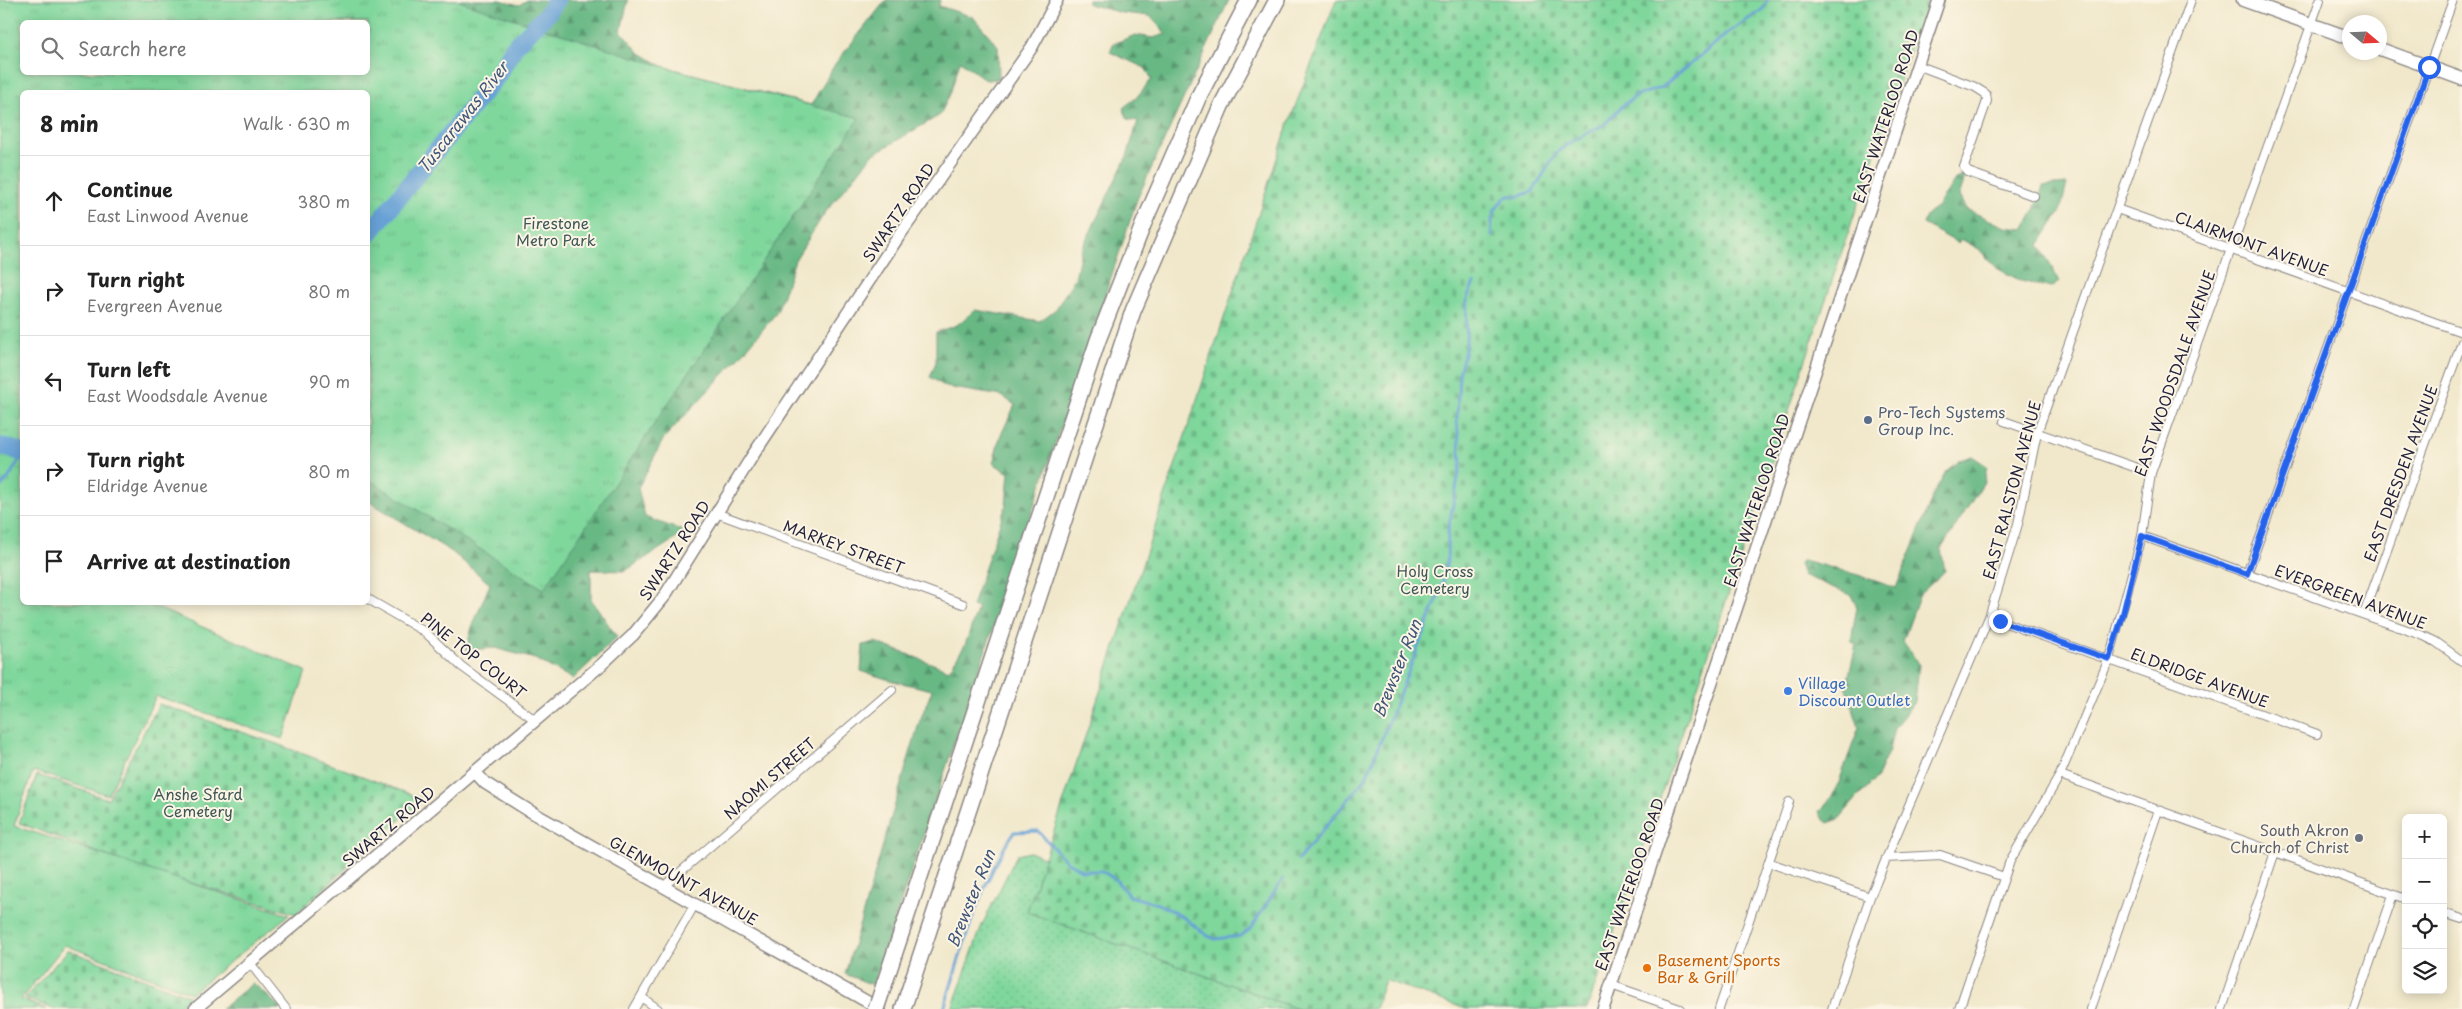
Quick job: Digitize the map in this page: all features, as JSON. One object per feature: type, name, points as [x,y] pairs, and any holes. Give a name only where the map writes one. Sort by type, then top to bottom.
[{"type":"highway","points":[[878,1009],[884,985],[1098,340],[1143,225],[1200,96],[1249,0]]},
{"type":"highway","points":[[905,1003],[1133,312],[1221,106],[1277,0]]},
{"type":"main road","points":[[2243,0],[2342,35]]},
{"type":"main road","points":[[2387,52],[2462,79]]},
{"type":"street","name":"SWARTZ ROAD","points":[[196,1009],[476,773],[535,720],[601,665],[637,630],[664,597],[716,513],[899,236],[1032,47],[1057,0]]},
{"type":"street","name":"EAST WATERLOO ROAD","points":[[1603,1009],[1939,0]]},
{"type":"street","name":"EAST RALSTON AVENUE","points":[[1832,1009],[1870,897],[1989,617],[2018,524],[2037,433],[2191,0]]},
{"type":"street","name":"EAST WOODSDALE AVENUE","points":[[1960,1009],[2010,861],[2060,775],[2109,659],[2124,610],[2142,536],[2151,473],[2320,0]]},
{"type":"street","points":[[2247,574],[2453,0]]},
{"type":"street","points":[[1917,65],[1984,91],[1987,100],[1964,167],[1968,172],[2034,196]]},
{"type":"street","name":"CLAIRMONT AVENUE","points":[[2117,208],[2462,332]]},
{"type":"street","name":"EAST DRESDEN AVENUE","points":[[2364,614],[2462,342]]},
{"type":"street","points":[[2004,421],[2151,473]]},
{"type":"street","name":"MARKEY STREET","points":[[716,513],[963,604]]},
{"type":"street","name":"EVERGREEN AVENUE","points":[[2142,536],[2364,614],[2436,642],[2462,661]]},
{"type":"street","name":"PINE TOP COURT","points":[[370,601],[425,632],[461,666],[535,720]]},
{"type":"street","name":"ELDRIDGE AVENUE","points":[[1989,617],[2318,734]]},
{"type":"street","name":"NAOMI STREET","points":[[664,886],[892,690]]},
{"type":"street","name":"GLENMOUNT AVENUE","points":[[476,773],[485,783],[505,796],[878,1009]]},
{"type":"street","points":[[2060,775],[2402,898]]},
{"type":"street","points":[[1719,1009],[1770,863],[1789,802]]},
{"type":"street","points":[[2091,1009],[2158,810]]},
{"type":"street","points":[[2222,1009],[2275,852]]},
{"type":"street","points":[[1886,858],[1940,855],[2004,876]]},
{"type":"street","points":[[1770,863],[1870,897]]},
{"type":"street","points":[[2354,1009],[2392,894]]},
{"type":"street","points":[[634,1009],[695,904]]},
{"type":"street","points":[[2447,914],[2462,919]]},
{"type":"street","points":[[250,963],[286,1009]]},
{"type":"street","points":[[1611,985],[1680,1009]]},
{"type":"street","points":[[641,997],[658,1009]]},
{"type":"green space","name":"Firestone Metro Park","points":[[0,0],[500,0],[519,5],[527,0],[628,0],[621,31],[639,52],[662,66],[811,105],[835,64],[886,0],[940,0],[939,6],[973,17],[998,46],[999,79],[986,80],[960,61],[950,94],[940,115],[872,155],[824,214],[795,260],[777,312],[745,351],[664,438],[638,488],[645,517],[686,532],[625,571],[591,570],[591,599],[617,637],[573,679],[535,659],[495,648],[466,650],[472,627],[490,584],[452,552],[370,502],[370,214],[428,83],[333,90],[362,75],[370,75],[370,20],[20,20]]},
{"type":"green space","name":"Firestone Metro Park","points":[[0,0],[455,0],[662,66],[859,118],[544,589],[370,480],[370,90],[20,90],[20,605],[151,605],[306,671],[283,739],[156,696],[108,795],[33,771],[14,826],[289,915],[191,993],[65,945],[21,999],[46,1009],[0,1009]]},
{"type":"green space","points":[[1088,0],[1229,0],[1138,197],[873,985],[845,974],[919,723],[932,690],[861,671],[863,645],[875,642],[949,670],[965,645],[978,608],[972,606],[1006,505],[1009,473],[993,463],[1000,437],[1015,405],[1002,396],[946,387],[930,377],[936,362],[936,332],[957,325],[975,310],[1040,321],[1056,309],[1075,278],[1081,251],[1127,156],[1138,121],[1128,119],[1123,108],[1136,98],[1152,79],[1145,68],[1110,52],[1113,44],[1135,35],[1153,38],[1166,34],[1150,16],[1122,13],[1088,4]]},
{"type":"green space","name":"Holy Cross Cemetery","points":[[1336,0],[1928,0],[1884,126],[1674,758],[1587,1009],[1466,1009],[1385,980],[1375,1009],[1298,1009],[1027,912],[1288,125]]},
{"type":"green space","points":[[1966,175],[1959,196],[1966,209],[2005,227],[2024,229],[2035,210],[2043,186],[2067,184],[2060,212],[2039,245],[2059,282],[2051,288],[2021,281],[1995,267],[1979,249],[1961,239],[1958,243],[1923,224],[1926,216],[1938,206],[1955,179]]},
{"type":"green space","points":[[1972,456],[1987,466],[1984,482],[1941,549],[1945,571],[1920,594],[1903,641],[1919,665],[1915,701],[1894,728],[1889,750],[1876,779],[1839,819],[1828,823],[1822,818],[1819,811],[1822,810],[1836,790],[1859,727],[1846,688],[1856,645],[1851,641],[1857,607],[1851,595],[1803,575],[1799,564],[1803,560],[1896,588],[1935,491],[1946,471],[1960,460]]},
{"type":"green space","name":"Anshe Sfard Cemetery","points":[[159,704],[274,743],[423,799],[296,914],[134,866],[19,823],[37,775],[108,799]]},
{"type":"green space","points":[[1030,852],[1045,858],[1028,912],[1298,1009],[952,1009],[982,925],[1017,855]]},
{"type":"green space","points":[[68,950],[189,996],[176,1009],[53,1009],[25,998]]},
{"type":"green space","points":[[253,983],[282,1009],[221,1009]]},
{"type":"waterway","name":"Tuscarawas River","points":[[370,233],[497,76],[515,46],[548,13],[556,0]]},
{"type":"waterway","name":"Brewster Run","points":[[1492,235],[1492,218],[1499,205],[1507,196],[1520,196],[1533,191],[1557,152],[1571,142],[1605,124],[1621,107],[1636,96],[1663,87],[1729,32],[1762,10],[1768,0]]},
{"type":"waterway","name":"Brewster Run","points":[[1298,860],[1366,778],[1441,590],[1447,562],[1448,530],[1461,463],[1457,420],[1459,374],[1466,346],[1467,299],[1474,283]]},
{"type":"waterway","name":"Tuscarawas River","points":[[0,446],[20,451]]},
{"type":"waterway","points":[[0,487],[8,479],[20,458]]},
{"type":"waterway","name":"Brewster Run","points":[[944,1009],[981,895],[1014,832],[1038,831],[1066,861],[1083,871],[1102,871],[1116,880],[1129,896],[1158,904],[1183,917],[1215,939],[1241,936],[1251,928],[1283,879]]},
{"type":"place","name":"Pro-Tech Systems Group Inc.","points":[[1868,420]]},
{"type":"place","name":"Village Discount Outlet","points":[[1788,691]]},
{"type":"place","name":"South Akron Church of Christ","points":[[2359,838]]},
{"type":"place","name":"Basement Sports Bar & Grill","points":[[1647,968]]},
{"type":"route","points":[[2000,621],[2109,659],[2122,618],[2142,536],[2247,574],[2429,67]]}]
